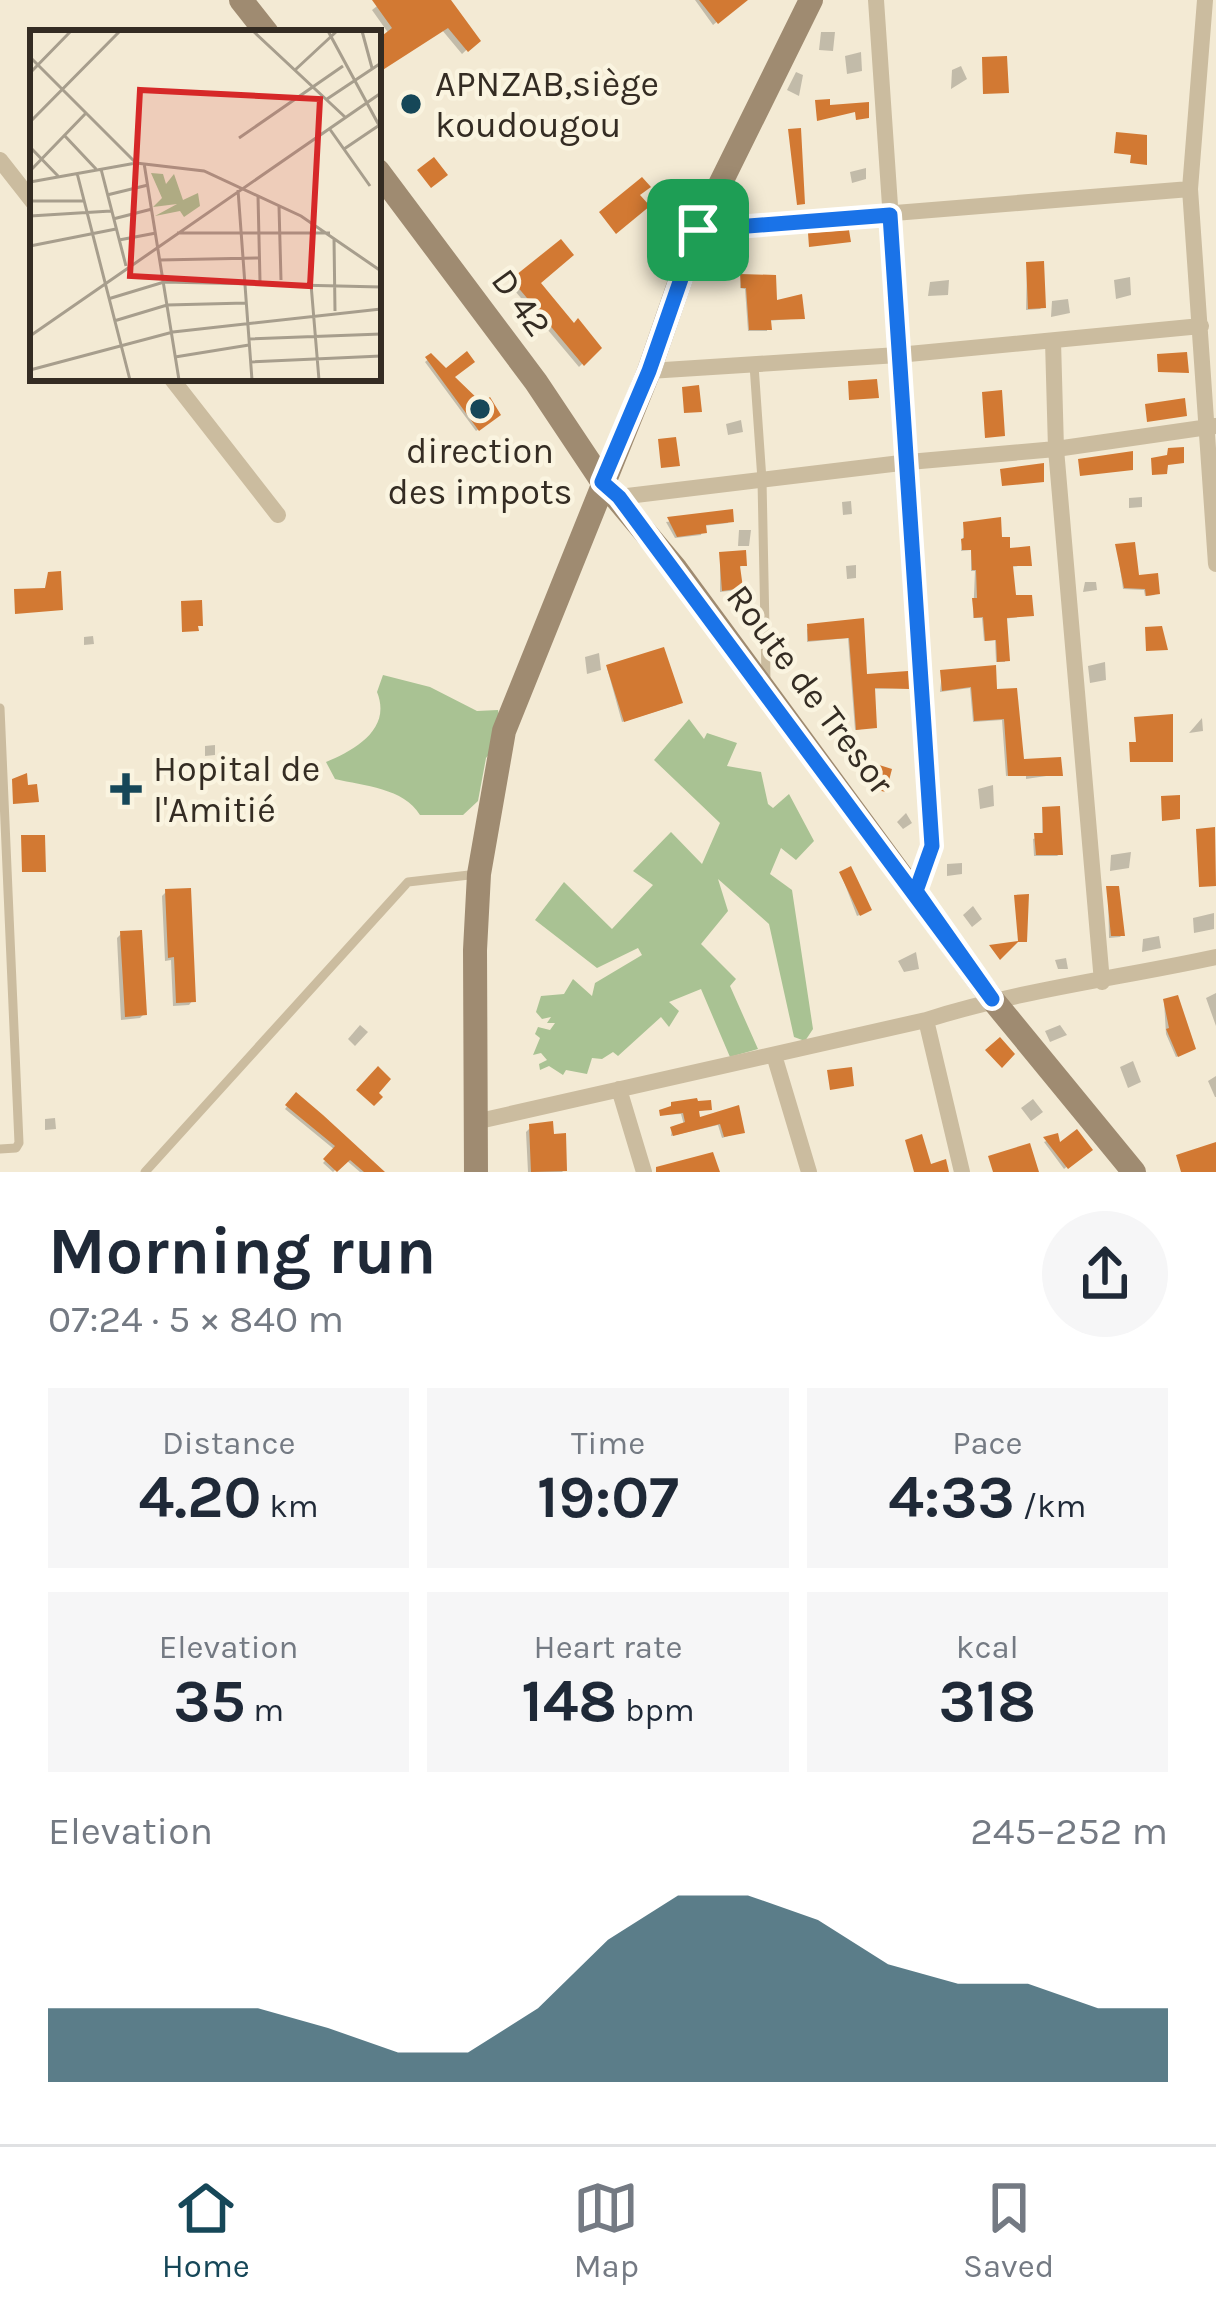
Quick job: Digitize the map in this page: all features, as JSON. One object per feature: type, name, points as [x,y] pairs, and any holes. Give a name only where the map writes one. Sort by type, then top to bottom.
[{"type":"street","points":[[241,0],[265,30]]},
{"type":"street","points":[[476,1171],[479,874],[504,731],[610,489],[698,230],[811,0]]},
{"type":"street","points":[[876,0],[932,846],[916,891]]},
{"type":"street","points":[[1204,0],[1190,189],[1211,427],[1216,564]]},
{"type":"street","points":[[0,160],[30,198]]},
{"type":"street","name":"D 42","points":[[381,175],[610,489]]},
{"type":"street","points":[[698,230],[1190,189]]},
{"type":"street","points":[[649,371],[898,355],[1201,326]]},
{"type":"street","points":[[1053,340],[1057,449],[1102,982]]},
{"type":"street","points":[[173,381],[278,515]]},
{"type":"street","points":[[610,489],[762,480],[1057,449],[1211,427]]},
{"type":"street","points":[[610,489],[992,999]]},
{"type":"street","name":"Route de Tresor","points":[[610,489],[766,690],[992,999],[1134,1172]]},
{"type":"street","points":[[475,1122],[926,1020],[992,999],[1216,958]]},
{"type":"street","points":[[926,1020],[962,1172]]},
{"type":"street","points":[[774,1054],[809,1172]]},
{"type":"street","points":[[620,1089],[644,1172]]},
{"type":"lane","points":[[754,364],[762,480],[766,690]]},
{"type":"lane","points":[[0,707],[20,1143],[16,1148],[0,1149]]},
{"type":"lane","points":[[145,1172],[408,882],[479,874]]},
{"type":"green space","points":[[383,675],[430,687],[477,711],[498,710],[503,737],[486,758],[478,801],[463,815],[420,815],[394,794],[335,779],[326,762],[359,744],[375,727]]},
{"type":"green space","points":[[689,719],[704,739],[707,733],[737,743],[727,766],[761,772],[773,808],[789,794],[814,841],[796,860],[781,848],[770,874],[792,890],[813,1029],[805,1041],[794,1037],[769,924],[718,879],[728,911],[701,944],[736,979],[730,986],[758,1049],[730,1057],[701,989],[669,1002],[679,1011],[669,1027],[661,1017],[618,1056],[613,1052],[602,1059],[592,1058],[587,1074],[566,1070],[563,1075],[549,1066],[540,1070],[539,1064],[547,1060],[541,1053],[533,1055],[540,1038],[535,1034],[538,1027],[550,1030],[555,1023],[547,1023],[551,1017],[542,1019],[536,1012],[541,996],[564,994],[573,979],[592,996],[595,983],[642,955],[638,948],[597,968],[535,920],[564,882],[612,929],[653,885],[633,871],[671,832],[702,864],[720,823],[654,760]]},
{"type":"building","points":[[372,0],[451,0],[481,41],[468,52],[448,28],[381,71],[381,37],[392,28]]},
{"type":"building","points":[[699,0],[748,0],[718,24]]},
{"type":"building","points":[[1007,56],[1009,93],[983,94],[982,57]]},
{"type":"building","points":[[830,99],[830,105],[869,102],[869,118],[856,120],[855,112],[817,121],[815,100]]},
{"type":"building","points":[[801,128],[805,204],[797,205],[788,129]]},
{"type":"building","points":[[1116,132],[1147,135],[1147,165],[1130,163],[1131,155],[1114,153]]},
{"type":"building","points":[[434,157],[448,175],[431,188],[417,170]]},
{"type":"building","points":[[642,177],[651,187],[640,195],[650,206],[616,234],[599,212]]},
{"type":"building","points":[[849,230],[851,242],[809,247],[808,233]]},
{"type":"building","points":[[561,239],[574,255],[541,283],[602,348],[584,366],[511,279]]},
{"type":"building","points":[[1044,261],[1046,308],[1028,309],[1026,262]]},
{"type":"building","points":[[740,274],[776,275],[777,300],[802,294],[805,319],[771,320],[772,330],[749,330],[746,288],[741,288]]},
{"type":"building","points":[[467,351],[475,362],[455,377],[482,403],[490,397],[501,415],[479,431],[425,357],[431,353],[446,368]]},
{"type":"building","points":[[1187,352],[1189,373],[1158,372],[1157,354]]},
{"type":"building","points":[[877,379],[879,398],[849,400],[848,381]]},
{"type":"building","points":[[699,385],[702,412],[684,413],[682,387]]},
{"type":"building","points":[[1002,390],[1005,436],[985,438],[982,392]]},
{"type":"building","points":[[1185,398],[1187,416],[1147,422],[1145,404]]},
{"type":"building","points":[[676,437],[680,466],[661,468],[658,439]]},
{"type":"building","points":[[1184,447],[1184,463],[1168,465],[1167,474],[1152,475],[1151,458],[1167,455],[1168,448]]},
{"type":"building","points":[[1133,451],[1133,470],[1080,476],[1078,459]]},
{"type":"building","points":[[1044,463],[1044,482],[1002,486],[1000,469]]},
{"type":"building","points":[[733,509],[734,522],[706,525],[707,533],[677,537],[667,517]]},
{"type":"building","points":[[1001,517],[1002,537],[1010,537],[1010,548],[1030,546],[1032,566],[1013,566],[1016,595],[1032,595],[1034,616],[1007,618],[1010,661],[997,662],[996,640],[985,641],[983,617],[974,618],[976,570],[972,570],[971,550],[962,550],[961,539],[963,522]]},
{"type":"building","points":[[1135,542],[1139,575],[1158,573],[1160,594],[1146,596],[1145,589],[1124,588],[1115,544]]},
{"type":"building","points":[[746,550],[747,566],[740,566],[743,588],[722,591],[719,552]]},
{"type":"building","points":[[61,571],[63,610],[15,614],[14,589],[45,588],[48,572]]},
{"type":"building","points":[[202,600],[203,626],[198,626],[199,631],[182,632],[181,601]]},
{"type":"building","points":[[864,618],[867,674],[908,671],[909,689],[875,688],[877,728],[856,730],[849,638],[808,641],[807,624]]},
{"type":"building","points":[[1162,626],[1168,650],[1146,651],[1145,627]]},
{"type":"building","points":[[664,647],[683,703],[624,722],[606,665]]},
{"type":"building","points":[[996,665],[997,689],[1017,688],[1024,759],[1061,757],[1063,776],[1008,776],[1004,719],[974,721],[971,687],[942,691],[940,670]]},
{"type":"building","points":[[1173,714],[1173,762],[1130,762],[1129,742],[1136,742],[1134,717]]},
{"type":"building","points":[[876,764],[892,769],[886,792],[867,788]]},
{"type":"building","points":[[27,773],[28,785],[37,784],[39,802],[13,804],[12,779]]},
{"type":"building","points":[[1180,795],[1180,819],[1162,821],[1161,796]]},
{"type":"building","points":[[1060,806],[1063,855],[1036,855],[1034,833],[1043,833],[1042,807]]},
{"type":"building","points":[[1215,827],[1216,886],[1199,887],[1196,829]]},
{"type":"building","points":[[21,835],[45,835],[46,872],[22,872]]},
{"type":"building","points":[[851,866],[872,910],[860,916],[839,872]]},
{"type":"building","points":[[1106,886],[1119,886],[1125,936],[1111,936]]},
{"type":"building","points":[[191,888],[196,1002],[176,1003],[174,957],[168,958],[165,889]]},
{"type":"building","points":[[1029,894],[1027,942],[1018,942],[1000,960],[989,945],[1018,941],[1014,895]]},
{"type":"building","points":[[142,930],[147,1015],[125,1017],[120,931]]},
{"type":"building","points":[[1178,995],[1196,1049],[1178,1057],[1166,1029],[1163,999]]},
{"type":"building","points":[[1000,1037],[1015,1054],[1002,1068],[985,1050]]},
{"type":"building","points":[[378,1066],[391,1079],[374,1106],[356,1090]]},
{"type":"building","points":[[852,1067],[854,1086],[830,1090],[827,1070]]},
{"type":"building","points":[[296,1092],[385,1172],[364,1172],[350,1160],[337,1172],[323,1159],[335,1146],[285,1105]]},
{"type":"building","points":[[711,1100],[712,1110],[699,1111],[700,1117],[739,1105],[745,1133],[724,1137],[720,1124],[673,1136],[670,1127],[685,1122],[683,1113],[660,1116],[659,1110],[671,1102]]},
{"type":"building","points":[[553,1121],[554,1134],[566,1133],[567,1171],[531,1172],[529,1124]]},
{"type":"building","points":[[1077,1129],[1093,1150],[1068,1169],[1043,1137],[1058,1133],[1060,1142]]},
{"type":"building","points":[[922,1134],[931,1164],[946,1159],[949,1172],[914,1172],[905,1140]]},
{"type":"building","points":[[1216,1142],[1216,1172],[1181,1172],[1176,1155]]},
{"type":"building","points":[[1030,1143],[1039,1172],[993,1172],[988,1156]]},
{"type":"building","points":[[713,1152],[720,1172],[656,1172],[656,1167]]},
{"type":"place","name":"APNZAB,siège koudougou","points":[[411,104]]},
{"type":"place","name":"direction des impots","points":[[480,409]]},
{"type":"place","name":"Hopital de l'Amitié","points":[[126,789]]},
{"type":"route","points":[[890,215],[932,846],[916,891],[992,999],[619,497],[602,482],[649,371],[698,230],[890,215]]}]
